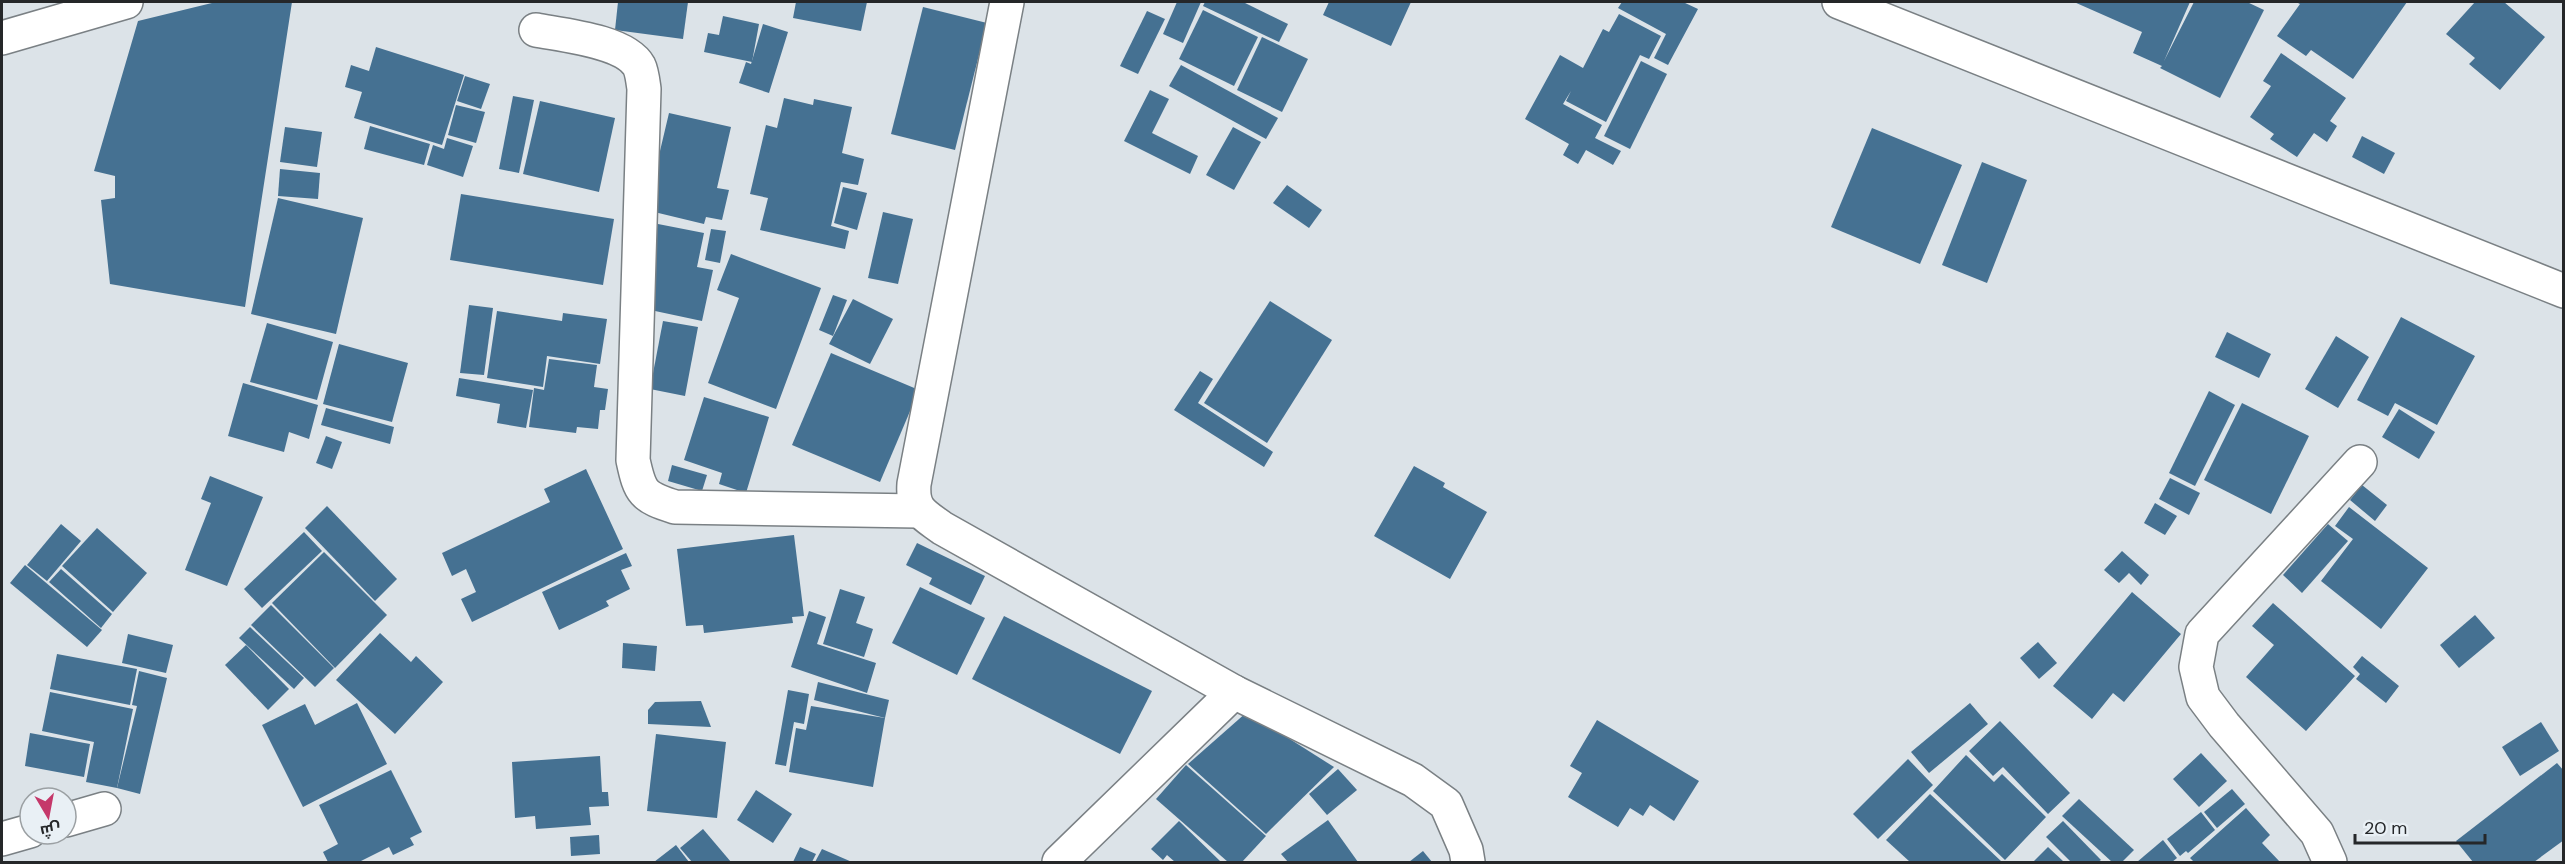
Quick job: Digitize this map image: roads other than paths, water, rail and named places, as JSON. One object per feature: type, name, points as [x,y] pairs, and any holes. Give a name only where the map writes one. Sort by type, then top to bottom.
[{"type":"street","points":[[2,38],[126,2]]},
{"type":"street","points":[[1007,2],[914,484],[913,498],[918,511],[942,528],[1234,692],[1413,780],[1446,804],[1466,850],[1468,862]]},
{"type":"street","points":[[1839,2],[2564,291]]},
{"type":"street","points":[[536,30],[605,44],[625,54],[639,66],[644,89],[633,460],[637,480],[650,499],[675,507],[918,511]]},
{"type":"street","points":[[2330,862],[2318,833],[2224,725],[2204,697],[2196,667],[2202,634],[2360,462]]},
{"type":"street","points":[[1059,862],[1234,692]]},
{"type":"street","points":[[78,817],[104,809]]},
{"type":"street","points":[[2,839],[18,834]]}]
